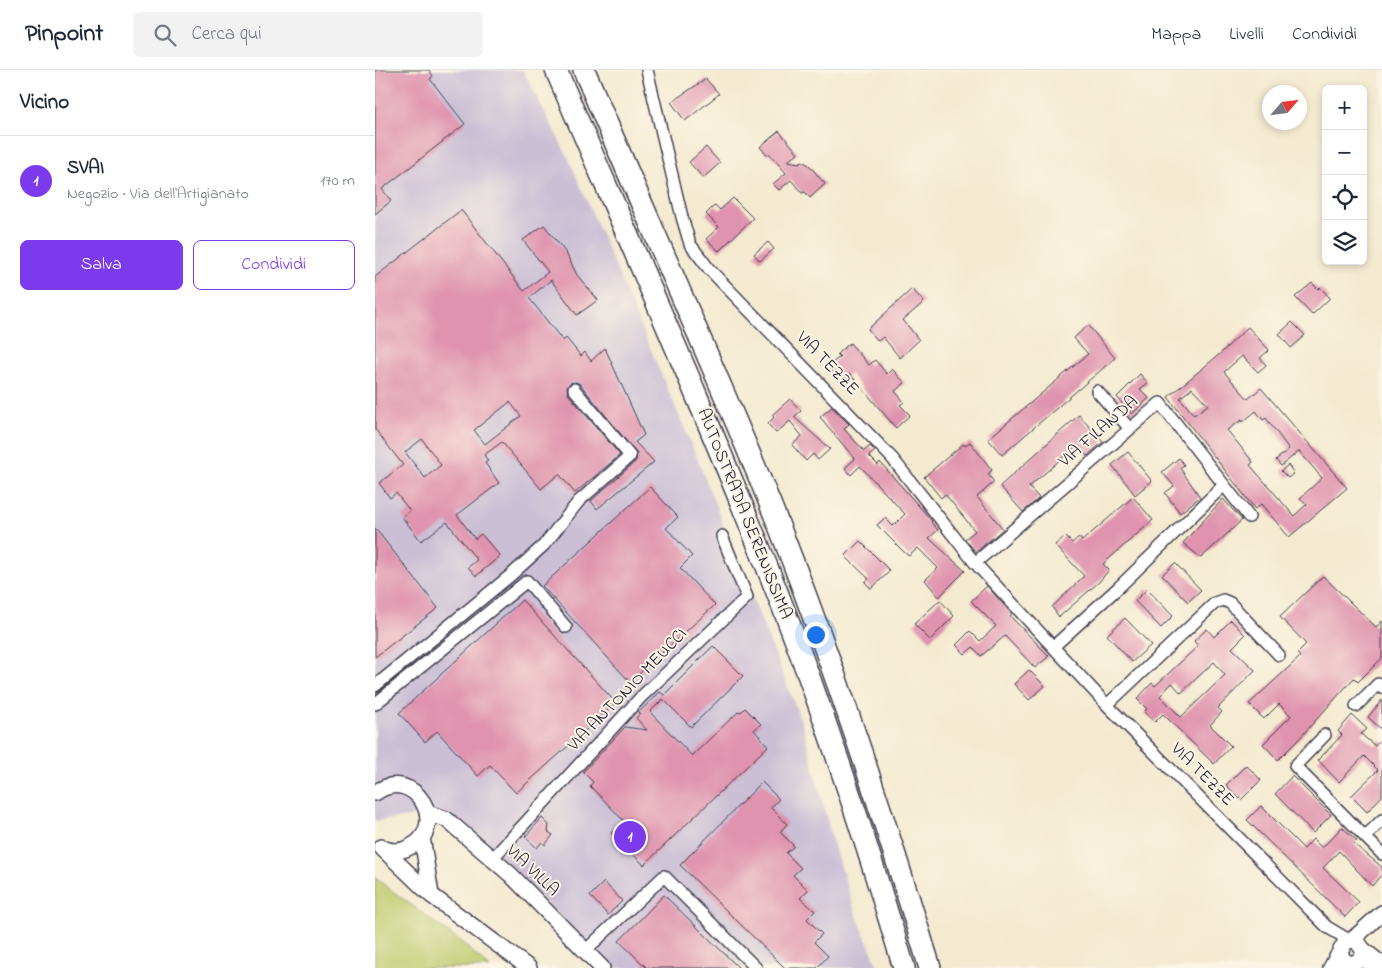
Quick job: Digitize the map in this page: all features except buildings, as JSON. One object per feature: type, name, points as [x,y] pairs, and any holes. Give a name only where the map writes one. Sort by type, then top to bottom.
[{"type":"highway","name":"AUTOSTRADA SERENISSIMA","points":[[556,70],[737,492],[785,612],[865,841],[904,968]]},
{"type":"highway","name":"AUTOSTRADA SERENISSIMA","points":[[584,70],[760,480],[809,606],[885,821],[930,968]]},
{"type":"street","name":"VIA TEZZE","points":[[647,70],[690,244],[709,269],[892,458],[975,563],[1107,705],[1352,952]]},
{"type":"street","points":[[375,686],[544,545],[579,501],[630,456],[574,389]]},
{"type":"street","points":[[1097,391],[1130,429]]},
{"type":"street","name":"VIA FILANDA","points":[[975,563],[1160,403],[1249,517]]},
{"type":"street","points":[[1053,647],[1119,587],[1224,485]]},
{"type":"street","name":"VIA ANTONIO MEUCCI","points":[[492,858],[641,697],[747,597],[722,536]]},
{"type":"street","points":[[375,704],[527,581],[567,627]]},
{"type":"street","points":[[1107,705],[1215,603],[1223,600],[1230,603],[1279,655]]},
{"type":"street","points":[[1355,706],[1378,684],[1382,688]]},
{"type":"street","points":[[1325,735],[1295,766],[1382,854]]},
{"type":"street","points":[[375,782],[402,786],[412,790],[420,796],[427,813],[427,827],[415,845],[405,850],[394,851],[379,846]]},
{"type":"street","points":[[375,792],[391,785]]},
{"type":"street","name":"VIA VILLA","points":[[427,813],[446,819],[511,874],[602,968]]},
{"type":"street","points":[[1365,837],[1382,820]]},
{"type":"street","points":[[422,837],[431,895]]},
{"type":"street","points":[[379,846],[431,895],[529,968]]},
{"type":"street","points":[[585,951],[663,876],[756,968]]},
{"type":"street","points":[[1331,968],[1352,952],[1379,916]]},
{"type":"street","points":[[1352,952],[1382,962]]},
{"type":"street","points":[[1352,952],[1379,968]]},
{"type":"shaded area","points":[[375,70],[523,70],[569,159],[695,453],[802,723],[832,839],[856,914],[879,968],[610,968],[514,869],[427,815],[375,821]]},
{"type":"green space","points":[[375,878],[461,942],[490,968],[375,968]]},
{"type":"place","name":"SVAI","points":[[630,837]]}]
